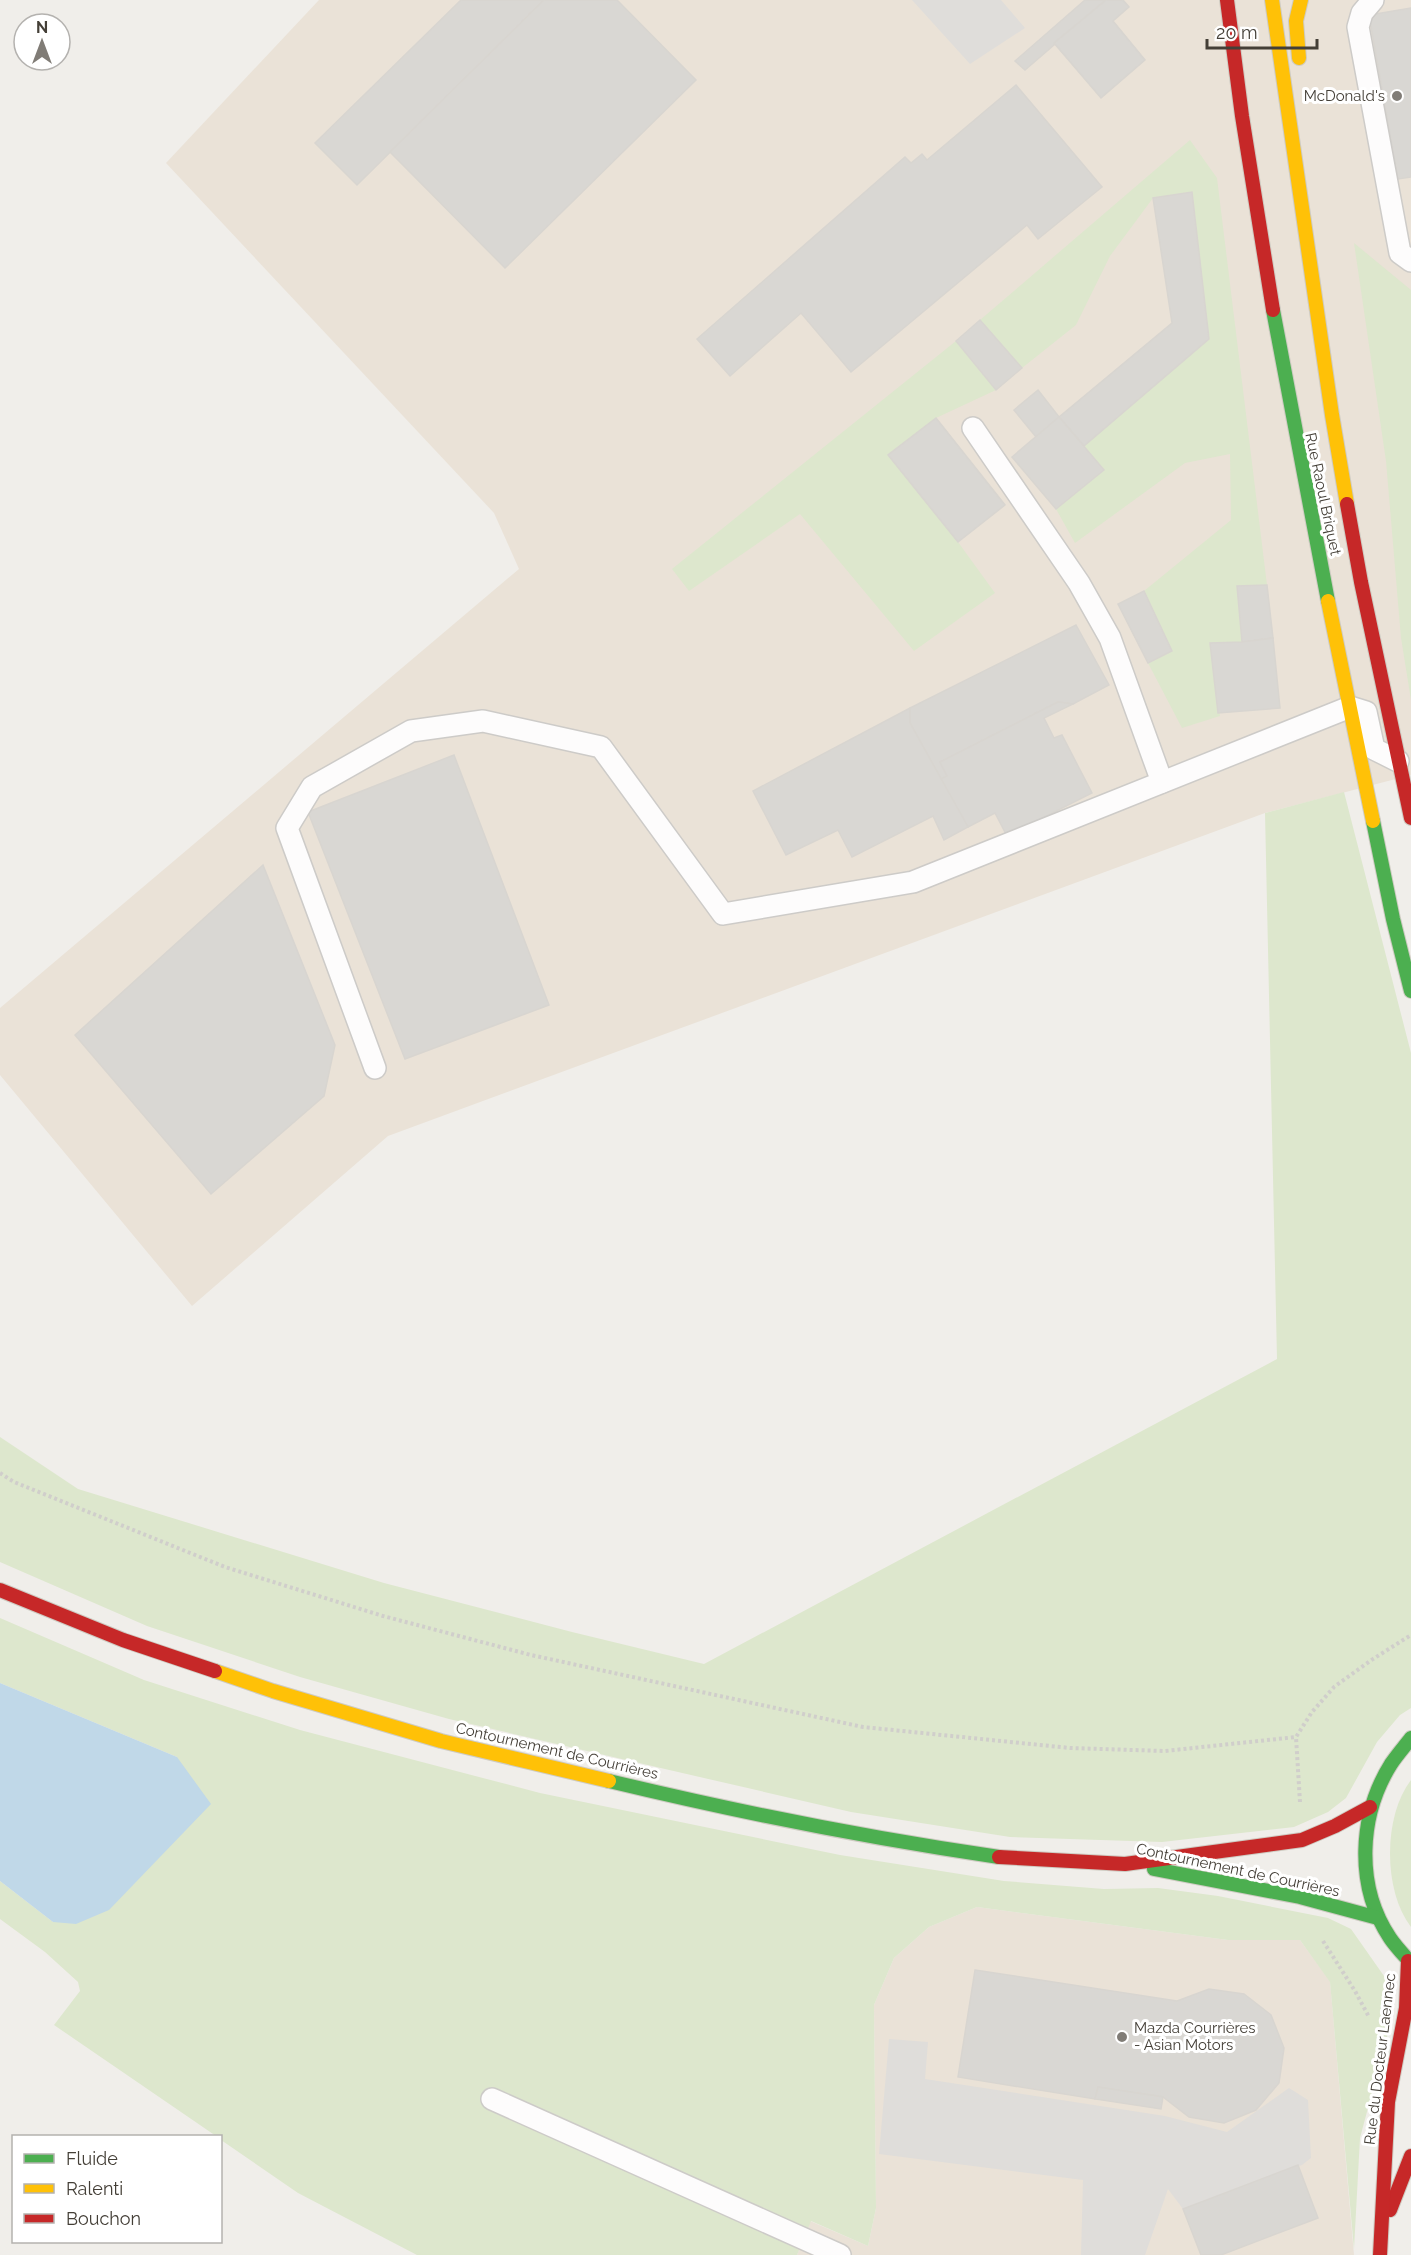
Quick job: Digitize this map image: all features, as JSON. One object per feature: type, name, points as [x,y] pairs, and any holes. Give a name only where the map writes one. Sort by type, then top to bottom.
[{"type":"street","name":"Rue Raoul Briquet","points":[[1227,0],[1234,63],[1288,406],[1393,918],[1411,991]]},
{"type":"street","name":"Rue Raoul Briquet","points":[[1272,0],[1332,415],[1361,582],[1411,818]]},
{"type":"street","points":[[1289,110],[1299,55],[1296,21],[1301,0]]},
{"type":"street","name":"Contournement de Courrières","points":[[0,1590],[123,1640],[273,1691],[441,1741],[693,1801],[897,1842],[1007,1858],[1125,1864],[1300,1897],[1378,1918]]},
{"type":"street","points":[[1410,1962],[1378,1918],[1370,1890],[1364,1843],[1370,1807],[1386,1770],[1411,1738]]},
{"type":"street","name":"Contournement de Courrières","points":[[1125,1864],[1302,1840],[1335,1826],[1370,1807]]},
{"type":"street","name":"Rue du Docteur Laennec","points":[[1380,2255],[1388,2102],[1406,2008],[1410,1962]]},
{"type":"street","name":"Rue du Docteur Laennec","points":[[1380,2234],[1411,2156]]},
{"type":"lane","points":[[1373,0],[1362,13],[1358,27],[1400,253],[1411,261]]},
{"type":"lane","points":[[973,428],[1079,583],[1110,638],[1162,782]]},
{"type":"lane","points":[[375,1068],[287,828],[312,787],[411,731],[483,721],[600,747],[723,914],[913,882],[1350,707],[1366,711],[1374,748],[1398,761]]},
{"type":"lane","points":[[492,2099],[840,2255]]},
{"type":"path","points":[[0,1473],[14,1482],[225,1568],[383,1616],[531,1655],[863,1727],[1070,1748],[1165,1751],[1296,1737]]},
{"type":"shaded area","points":[[319,0],[1411,0],[1411,775],[1265,813],[388,1136],[192,1306],[0,1075],[0,1008],[519,569],[494,513],[166,163]]},
{"type":"shaded area","points":[[912,0],[1001,0],[1025,28],[970,64]]},
{"type":"shaded area","points":[[977,1907],[1228,1940],[1300,1940],[1330,1981],[1354,2255],[797,2255],[810,2221],[868,2246],[876,2208],[874,2005],[894,1958],[929,1927]]},
{"type":"shaded area","points":[[889,2039],[928,2042],[925,2079],[1165,2116],[1227,2132],[1289,2088],[1308,2100],[1311,2158],[1302,2165],[1183,2209],[1168,2189],[1145,2255],[1081,2255],[1083,2180],[879,2154]]},
{"type":"green space","points":[[1190,140],[1217,178],[1267,585],[1237,587],[1242,642],[1210,643],[1220,716],[1182,728],[1148,663],[1172,651],[1144,591],[1231,520],[1230,454],[1185,463],[1075,543],[1056,509],[1103,471],[1084,446],[1209,339],[1192,193],[1153,198],[1110,256],[1076,325],[1022,368],[980,320]]},
{"type":"green space","points":[[1354,243],[1411,290],[1411,700],[1401,638],[1386,461]]},
{"type":"green space","points":[[956,341],[996,390],[936,418],[888,455],[958,542],[995,593],[914,651],[800,514],[689,591],[672,569]]},
{"type":"green space","points":[[1344,792],[1411,1053],[1411,1708],[1400,1715],[1377,1742],[1346,1798],[1328,1812],[1294,1827],[1162,1842],[1010,1837],[851,1812],[449,1719],[300,1677],[147,1626],[0,1562],[0,1437],[78,1489],[384,1583],[704,1664],[1277,1359],[1265,813]]},
{"type":"green space","points":[[0,1618],[144,1680],[300,1730],[540,1793],[840,1855],[1004,1881],[1104,1889],[1158,1888],[1218,1896],[1328,1918],[1351,1929],[1391,1986],[1393,2014],[1360,2138],[1354,2249],[1330,1982],[1300,1940],[1228,1940],[977,1907],[929,1927],[894,1958],[874,2005],[876,2208],[868,2246],[811,2221],[797,2255],[417,2255],[298,2193],[222,2141],[222,2135],[215,2135],[54,2025],[80,1991],[78,1982],[45,1952],[0,1919],[0,1881],[53,1922],[177,1757],[0,1683]]},
{"type":"green space","points":[[1411,1780],[1411,1927],[1395,1894],[1390,1854],[1395,1813]]},
{"type":"water","points":[[0,1683],[177,1757],[211,1804],[109,1910],[76,1924],[53,1922],[0,1881]]},
{"type":"building","points":[[461,0],[544,0],[357,185],[315,143]]},
{"type":"building","points":[[544,0],[617,0],[696,80],[505,268],[390,152]]},
{"type":"building","points":[[1085,0],[1106,0],[1025,70],[1015,61]]},
{"type":"building","points":[[1106,0],[1123,0],[1129,7],[1113,21],[1145,60],[1101,98],[1054,43]]},
{"type":"building","name":"McDonald's","points":[[1411,8],[1411,177],[1398,179],[1369,15]]},
{"type":"building","points":[[1016,85],[1102,187],[1038,239],[1027,225],[851,372],[801,313],[730,376],[697,339],[905,157],[911,163],[922,154],[927,160]]},
{"type":"building","points":[[1192,192],[1209,339],[1084,446],[1059,417],[1172,323],[1153,198]]},
{"type":"building","points":[[980,320],[1022,368],[996,390],[956,341]]},
{"type":"building","points":[[1038,390],[1059,417],[1036,437],[1014,410]]},
{"type":"building","points":[[1059,417],[1104,470],[1056,509],[1012,457]]},
{"type":"building","points":[[936,418],[1005,505],[958,542],[888,455]]},
{"type":"building","points":[[1267,585],[1273,638],[1242,642],[1237,586]]},
{"type":"building","points":[[1144,591],[1172,651],[1148,663],[1118,604]]},
{"type":"building","points":[[1076,625],[1109,685],[1073,704],[1058,702],[940,762],[947,776],[941,779],[910,723],[910,708]]},
{"type":"building","points":[[1273,638],[1280,708],[1218,713],[1210,643]]},
{"type":"building","points":[[1058,702],[1073,704],[1044,718],[1054,738],[1062,735],[1092,793],[1007,836],[995,813],[968,827],[941,779],[947,776],[940,762]]},
{"type":"building","points":[[910,708],[910,723],[968,827],[944,840],[933,816],[852,857],[838,830],[786,855],[753,791]]},
{"type":"building","points":[[454,755],[549,1005],[405,1059],[308,812]]},
{"type":"building","points":[[263,865],[335,1045],[324,1096],[211,1194],[75,1035]]},
{"type":"building","name":"Mazda Courrières - Asian Motors","points":[[975,1970],[1177,2001],[1209,1989],[1244,1994],[1271,2015],[1284,2048],[1279,2083],[1256,2110],[1224,2123],[1189,2117],[1163,2097],[1098,2087],[1095,2099],[958,2077]]},
{"type":"building","points":[[1098,2087],[1163,2097],[1161,2109],[1095,2099]]},
{"type":"building","points":[[1298,2165],[1318,2218],[1221,2255],[1201,2255],[1183,2209]]},
{"type":"traffic: fast","points":[[1273,310],[1328,601]]},
{"type":"traffic: fast","points":[[1373,821],[1393,919],[1411,991]]},
{"type":"traffic: fast","points":[[1411,1738],[1391,1764],[1380,1784],[1372,1805],[1365,1851],[1366,1874],[1379,1918],[1392,1941],[1411,1963]]},
{"type":"traffic: fast","points":[[609,1781],[803,1823],[999,1857]]},
{"type":"traffic: fast","points":[[1154,1869],[1300,1897],[1378,1918]]},
{"type":"traffic: slow","points":[[1272,0],[1347,504]]},
{"type":"traffic: slow","points":[[1299,58],[1296,21],[1301,0]]},
{"type":"traffic: slow","points":[[1328,601],[1373,821]]},
{"type":"traffic: slow","points":[[215,1671],[273,1691],[441,1741],[609,1781]]},
{"type":"traffic: jam","points":[[1227,0],[1242,116],[1273,310]]},
{"type":"traffic: jam","points":[[1347,504],[1361,582],[1411,818]]},
{"type":"traffic: jam","points":[[0,1590],[123,1640],[215,1671]]},
{"type":"traffic: jam","points":[[999,1857],[1125,1864],[1302,1840],[1335,1826],[1370,1807]]},
{"type":"traffic: jam","points":[[1380,2255],[1388,2102],[1406,2008],[1408,1961]]},
{"type":"traffic: jam","points":[[1390,2210],[1411,2156]]},
{"type":"place","name":"McDonald's","points":[[1397,96]]},
{"type":"place","name":"Mazda Courrières - Asian Motors","points":[[1122,2037]]}]
